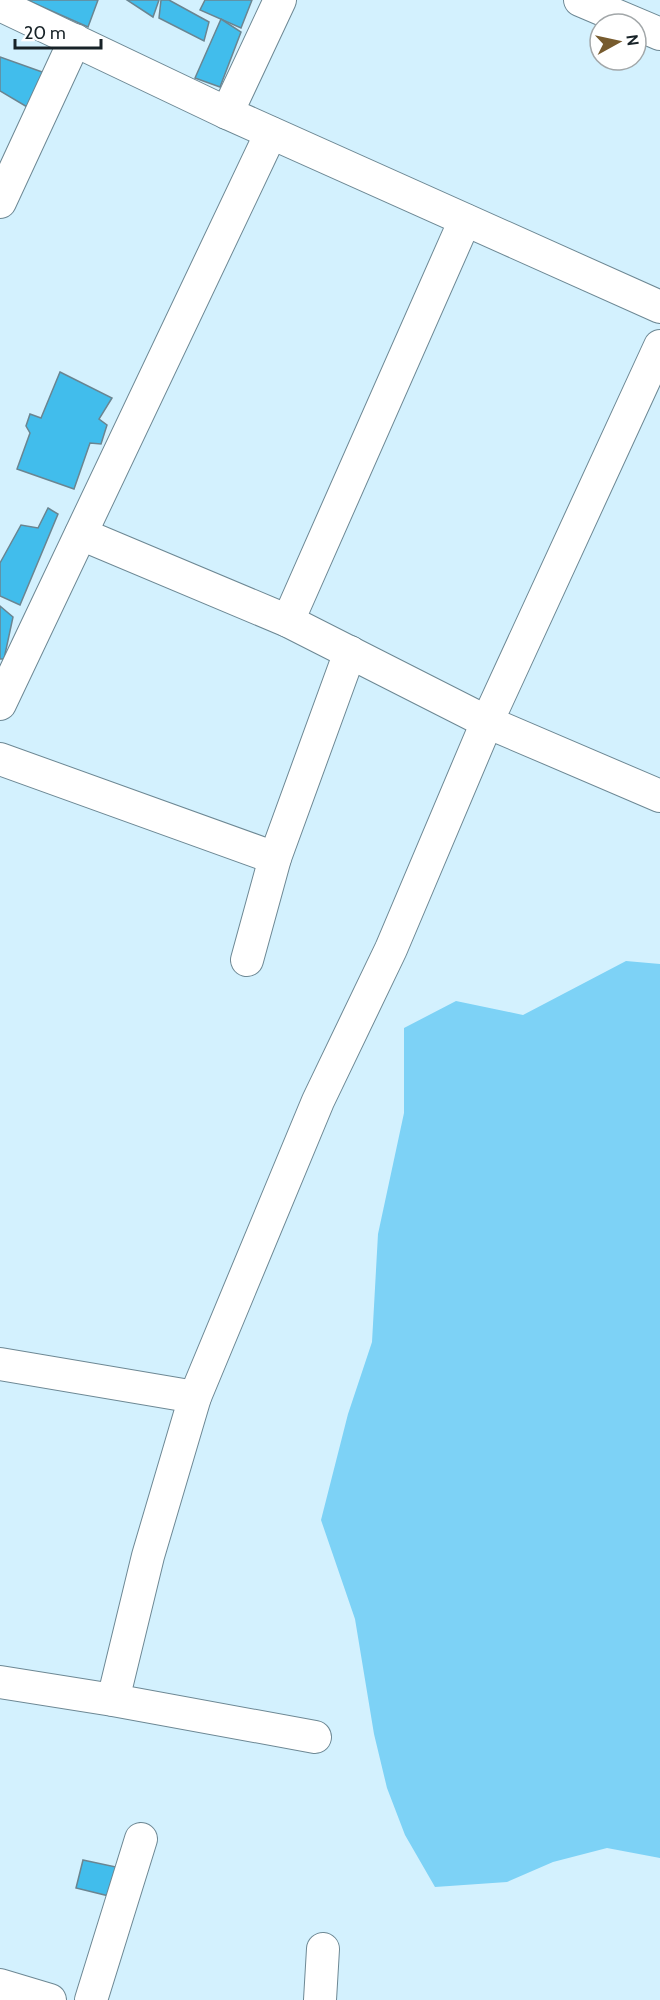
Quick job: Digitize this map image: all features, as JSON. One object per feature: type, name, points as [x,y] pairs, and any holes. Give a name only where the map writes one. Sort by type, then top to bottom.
[{"type":"street","points":[[227,113],[280,0]]},
{"type":"street","points":[[580,0],[660,34]]},
{"type":"street","points":[[0,5],[227,113],[660,307]]},
{"type":"street","points":[[0,202],[75,40]]},
{"type":"street","points":[[0,704],[271,133]]},
{"type":"street","points":[[288,621],[465,220]]},
{"type":"street","points":[[113,1700],[148,1556],[195,1397],[318,1101],[391,949],[488,722],[660,346]]},
{"type":"street","points":[[81,534],[288,621],[488,722],[660,796]]},
{"type":"street","points":[[247,960],[275,858],[350,652]]},
{"type":"street","points":[[0,759],[275,858]]},
{"type":"street","points":[[0,1364],[195,1397]]},
{"type":"street","points":[[0,1682],[315,1737]]},
{"type":"street","points":[[91,2000],[141,1839]]},
{"type":"street","points":[[320,2000],[323,1949]]},
{"type":"street","points":[[0,1985],[50,2000]]},
{"type":"shaded area","points":[[626,961],[660,964],[660,1858],[607,1848],[553,1862],[507,1882],[435,1887],[405,1835],[387,1788],[374,1734],[355,1619],[321,1520],[348,1414],[372,1342],[378,1234],[404,1113],[404,1028],[456,1001],[523,1015]]},
{"type":"building","points":[[27,0],[98,0],[88,27]]},
{"type":"building","points":[[127,0],[159,0],[153,17]]},
{"type":"building","points":[[161,0],[169,0],[209,22],[204,41],[159,18]]},
{"type":"building","points":[[205,0],[252,0],[241,28],[200,10]]},
{"type":"building","points":[[221,19],[241,32],[220,87],[195,78]]},
{"type":"building","points":[[0,57],[45,73],[34,111],[0,91]]},
{"type":"building","points":[[60,372],[112,398],[99,419],[107,425],[101,444],[90,443],[74,489],[17,469],[30,433],[26,426],[30,414],[41,418]]},
{"type":"building","points":[[48,508],[58,514],[20,605],[0,596],[0,563],[21,525],[38,528]]},
{"type":"building","points":[[0,606],[13,617],[4,659],[0,659]]},
{"type":"building","points":[[83,1860],[116,1867],[109,1896],[76,1888]]}]
